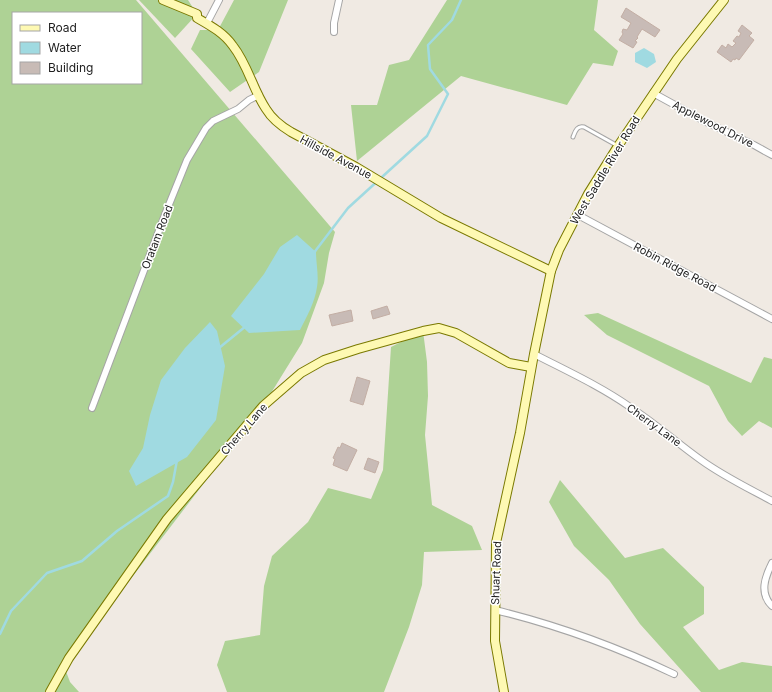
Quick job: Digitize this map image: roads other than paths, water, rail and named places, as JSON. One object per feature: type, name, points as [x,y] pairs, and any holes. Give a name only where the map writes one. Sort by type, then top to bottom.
[{"type":"street","name":"Hillside Avenue","points":[[163,0],[197,14],[197,18],[215,28],[225,37],[240,56],[266,109],[281,126],[390,186],[441,218],[488,242],[551,271]]},
{"type":"street","points":[[207,23],[219,0]]},
{"type":"street","points":[[334,32],[337,8],[340,0]]},
{"type":"street","name":"West Saddle River Road","points":[[520,432],[531,368],[551,271],[560,250],[588,194],[618,146],[686,46],[724,0]]},
{"type":"street","name":"Applewood Drive","points":[[653,93],[706,122],[754,144],[772,155]]},
{"type":"street","name":"Oratam Road","points":[[92,408],[187,160],[206,128],[213,121],[238,109],[249,100],[259,95]]},
{"type":"street","name":"Robin Ridge Road","points":[[578,214],[772,319]]},
{"type":"street","name":"Cherry Lane","points":[[50,692],[69,658],[167,519],[263,406],[301,372],[324,360],[423,331],[439,328],[451,331],[509,363],[531,368]]},
{"type":"street","name":"Cherry Lane","points":[[534,354],[592,383],[645,417],[701,460],[772,501]]},
{"type":"street","name":"Shuart Road","points":[[504,692],[495,641],[496,543],[520,432]]},
{"type":"street","points":[[772,563],[764,583],[766,598],[772,606]]},
{"type":"street","points":[[495,610],[529,618],[605,644],[636,656],[674,674]]},
{"type":"lane","points":[[573,137],[577,128],[581,126],[618,146]]},
{"type":"water","points":[[644,48],[654,54],[656,62],[647,68],[635,62],[635,53]]},
{"type":"water","points":[[297,235],[316,252],[318,283],[308,314],[300,330],[249,333],[231,316],[264,274],[280,247]]},
{"type":"water","points":[[210,322],[217,331],[225,366],[216,420],[187,457],[136,486],[129,471],[143,448],[150,415],[161,380],[185,348]]},
{"type":"waterway","points":[[313,254],[348,208],[427,136],[448,94],[430,69],[428,45],[452,20],[461,0]]},
{"type":"waterway","points":[[219,348],[246,326]]},
{"type":"waterway","points":[[0,634],[11,611],[47,573],[82,561],[117,531],[168,496],[173,482],[177,460]]}]
